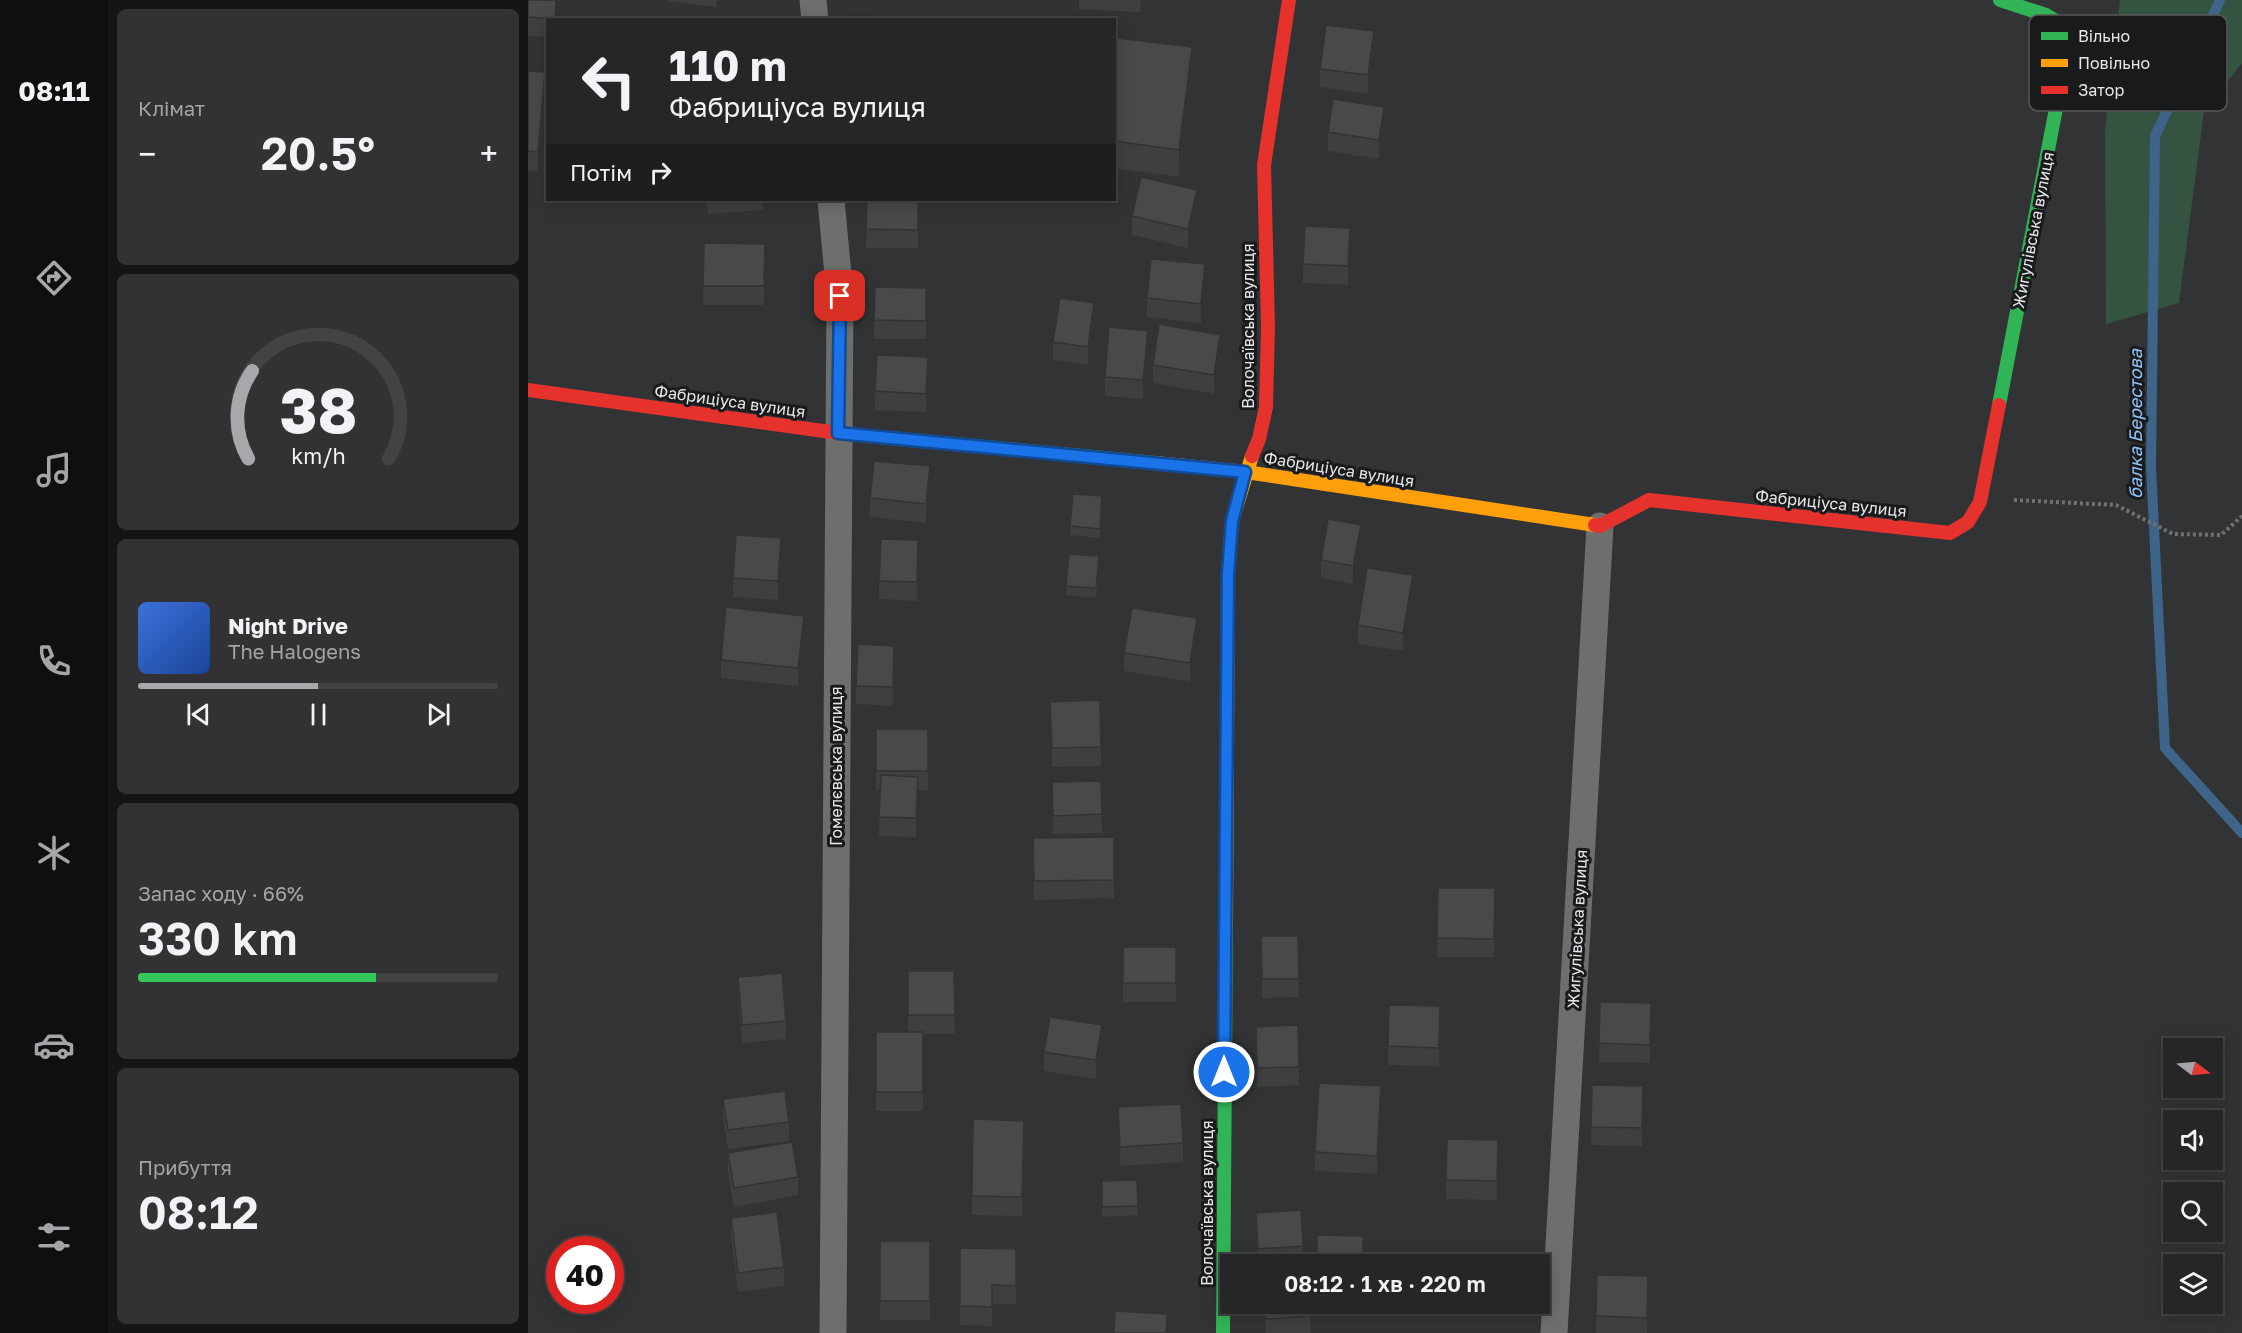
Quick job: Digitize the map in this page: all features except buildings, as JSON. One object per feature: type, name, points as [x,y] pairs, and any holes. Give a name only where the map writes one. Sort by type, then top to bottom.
[{"type":"street","points":[[813,0],[815,18]]},
{"type":"street","name":"Волочаївська вулиця","points":[[1223,1333],[1228,574],[1232,521],[1266,407],[1268,327],[1264,165],[1289,0]]},
{"type":"street","name":"Жигулівська вулиця","points":[[2000,0],[2046,15]]},
{"type":"street","name":"Жигулівська вулиця","points":[[1980,502],[2055,111]]},
{"type":"street","name":"Гомелєвська вулиця","points":[[831,201],[840,296],[833,1333]]},
{"type":"street","name":"Фабриціуса вулиця","points":[[528,390],[838,433],[1245,472],[1600,526],[1649,500],[1950,533],[1968,522],[1980,502]]},
{"type":"street","name":"Жигулівська вулиця","points":[[1554,1333],[1600,526]]},
{"type":"path","points":[[1980,502],[2017,500],[2116,505],[2174,534],[2221,535],[2242,516]]},
{"type":"green space","points":[[2120,0],[2242,0],[2242,63],[2227,82],[2227,15],[2118,15]]},
{"type":"green space","points":[[2107,111],[2204,111],[2179,303],[2106,324],[2105,129]]},
{"type":"waterway","name":"балка Берестова","points":[[2213,15],[2220,0]]},
{"type":"waterway","name":"балка Берестова","points":[[2167,111],[2155,136],[2151,467],[2165,748],[2242,833]]},
{"type":"traffic: fast","points":[[2000,0],[2046,15]]},
{"type":"traffic: fast","points":[[1999,405],[2056,111]]},
{"type":"traffic: fast","points":[[889,438],[1156,463]]},
{"type":"traffic: fast","points":[[1223,1333],[1226,924]]},
{"type":"traffic: slow","points":[[1226,924],[1228,574],[1232,521],[1252,456]]},
{"type":"traffic: slow","points":[[1156,463],[1246,472],[1595,525]]},
{"type":"traffic: jam","points":[[1252,456],[1259,439],[1266,407],[1268,327],[1264,165],[1289,0]]},
{"type":"traffic: jam","points":[[528,390],[889,438]]},
{"type":"traffic: jam","points":[[1595,525],[1600,526],[1649,500],[1950,533],[1968,522],[1980,502],[1999,405]]},
{"type":"route","points":[[840,296],[838,433],[1245,472],[1232,521],[1228,574],[1224,1072]]}]
